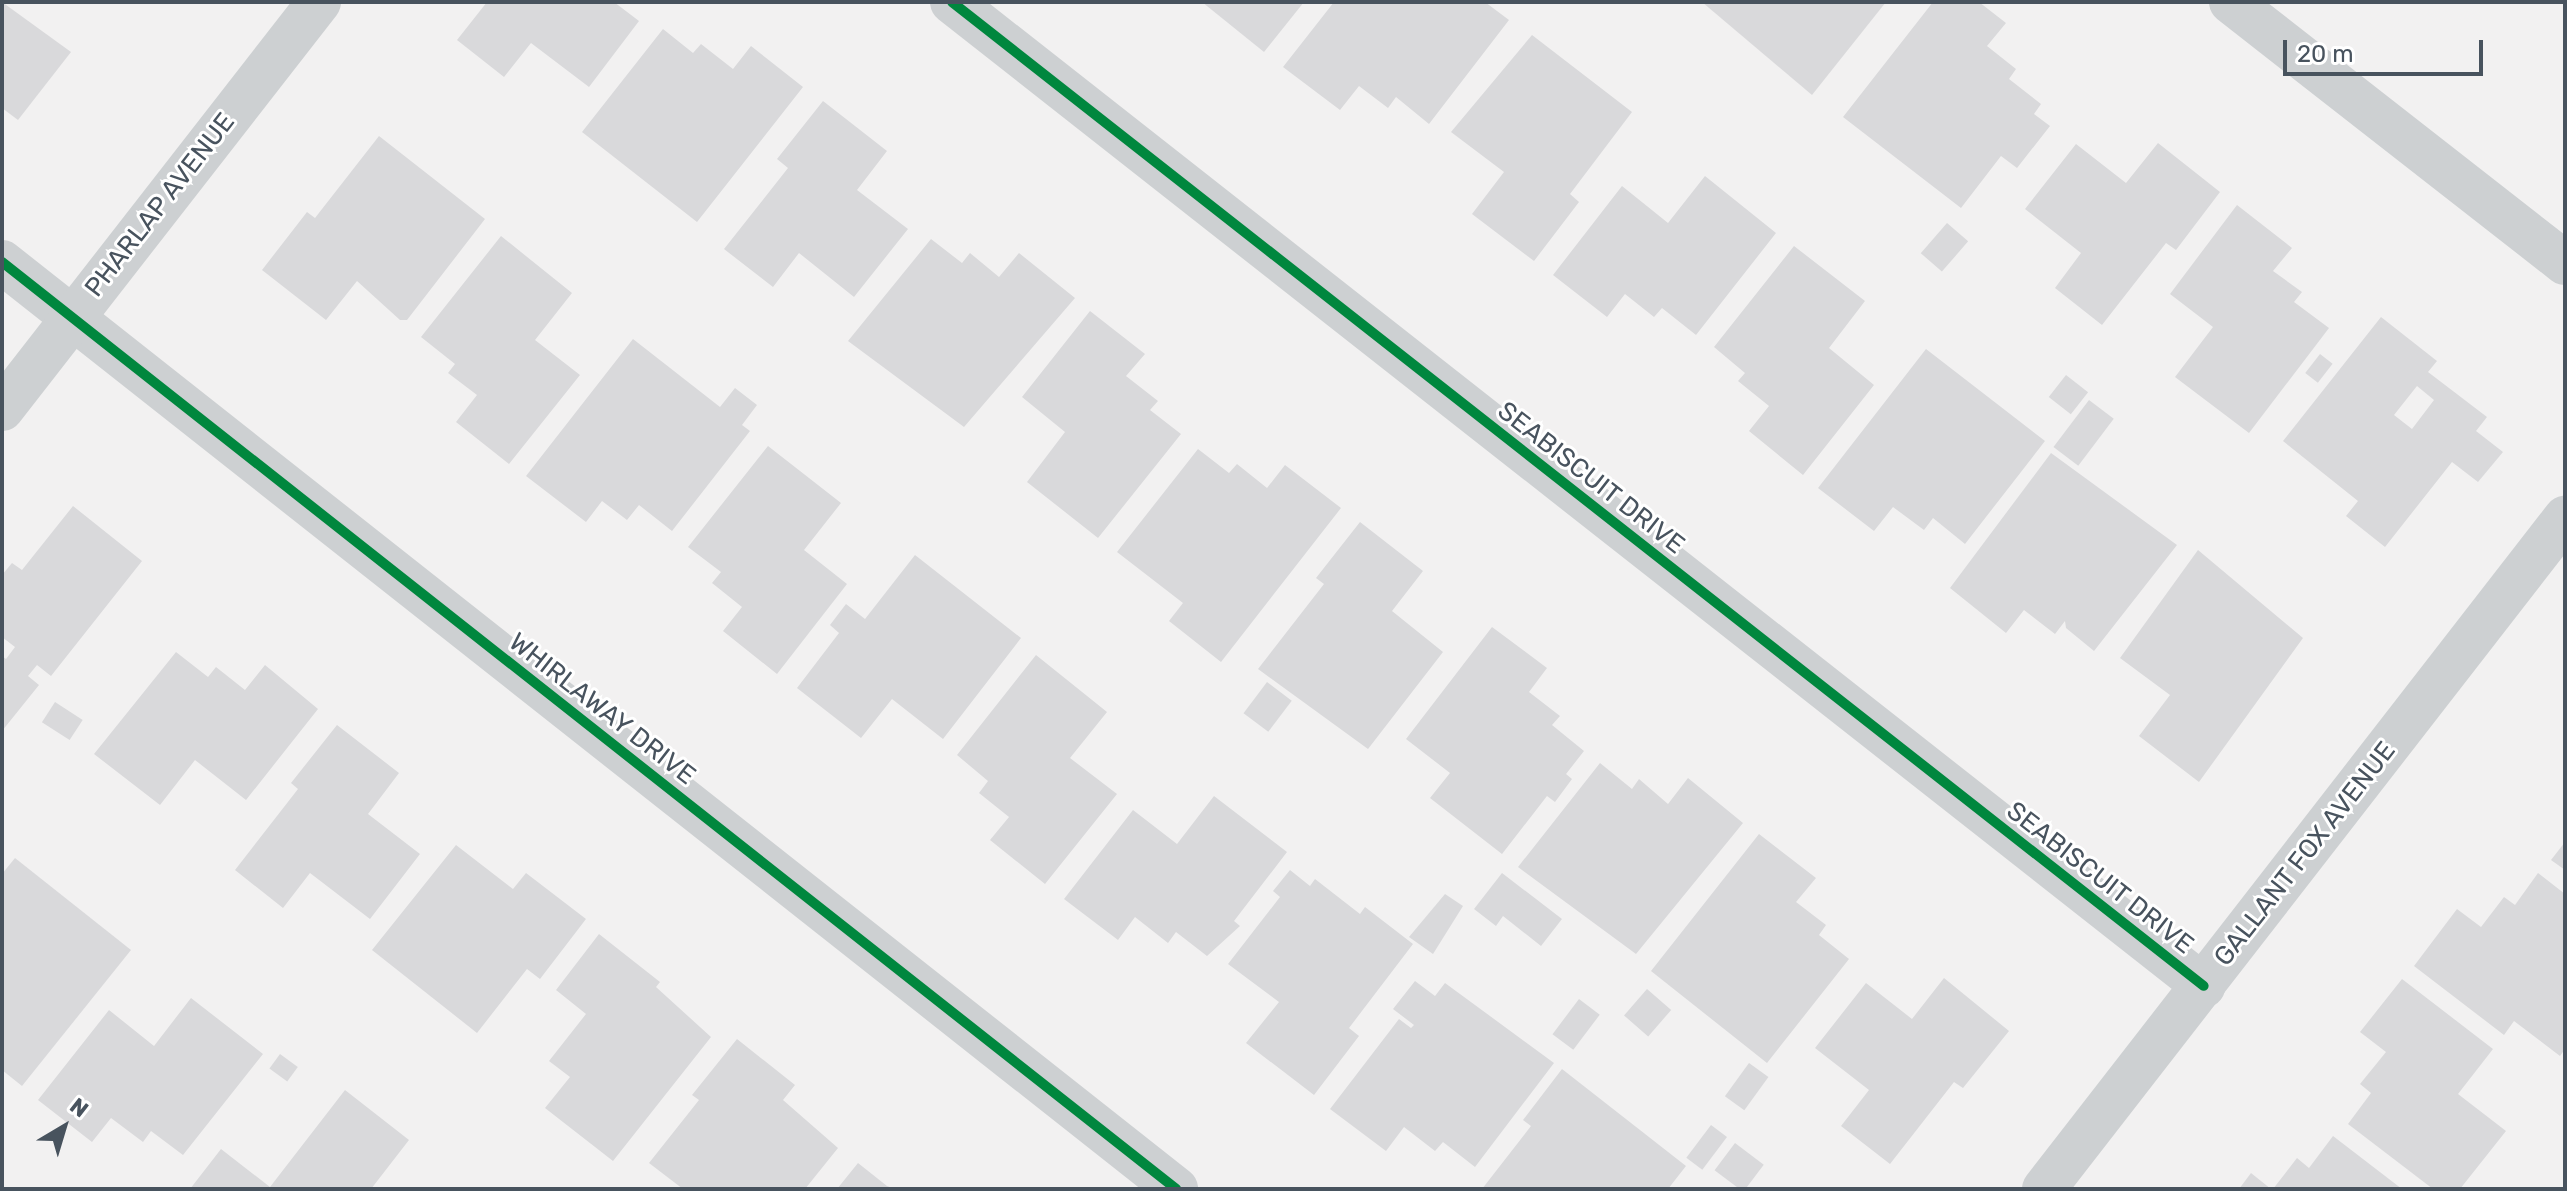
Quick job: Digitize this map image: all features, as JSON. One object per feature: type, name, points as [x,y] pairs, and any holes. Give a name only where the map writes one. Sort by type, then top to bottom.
[{"type":"street","name":"PHARLAP AVENUE","points":[[2,409],[319,2]]},
{"type":"street","name":"SEABISCUIT DRIVE","points":[[952,2],[2204,986]]},
{"type":"street","points":[[2231,2],[2565,263]]},
{"type":"street","name":"WHIRLAWAY DRIVE","points":[[2,262],[1176,1189]]},
{"type":"street","name":"GALLANT FOX AVENUE","points":[[2044,1189],[2565,518]]},
{"type":"building","points":[[2,2],[71,52],[18,120],[2,108]]},
{"type":"building","points":[[487,2],[614,2],[639,21],[589,87],[531,43],[504,77],[457,40]]},
{"type":"building","points":[[1202,2],[1304,2],[1264,52]]},
{"type":"building","points":[[1334,2],[1485,2],[1509,20],[1429,124],[1396,97],[1388,108],[1359,86],[1340,110],[1283,67]]},
{"type":"building","points":[[1702,2],[1886,2],[1812,95]]},
{"type":"building","points":[[1933,2],[1979,2],[2006,23],[1987,46],[2016,69],[2009,79],[2041,104],[2034,114],[2050,126],[2017,168],[2001,156],[1961,208],[1843,117]]},
{"type":"building","points":[[663,29],[693,53],[701,44],[733,69],[751,46],[803,87],[697,222],[582,132]]},
{"type":"building","points":[[1532,35],[1632,112],[1570,194],[1579,202],[1534,261],[1472,214],[1504,172],[1451,132]]},
{"type":"building","points":[[823,101],[887,151],[857,190],[908,229],[854,297],[799,253],[773,287],[724,249],[788,168],[777,159]]},
{"type":"building","points":[[379,136],[485,219],[407,320],[400,320],[357,281],[326,320],[262,270],[307,212],[315,218]]},
{"type":"building","points":[[2158,143],[2220,192],[2176,250],[2166,243],[2102,325],[2055,288],[2081,253],[2025,209],[2076,144],[2126,183]]},
{"type":"building","points":[[1705,176],[1776,233],[1696,335],[1662,308],[1654,317],[1625,294],[1607,317],[1553,275],[1622,186],[1668,223]]},
{"type":"building","points":[[2237,205],[2292,248],[2273,271],[2302,292],[2294,302],[2329,328],[2249,433],[2175,377],[2213,327],[2170,294]]},
{"type":"building","points":[[1947,223],[1968,241],[1942,272],[1921,253]]},
{"type":"building","points":[[501,236],[572,293],[535,340],[580,375],[509,464],[456,422],[477,395],[448,373],[455,364],[421,337]]},
{"type":"building","points":[[931,239],[962,263],[970,253],[999,277],[1019,253],[1075,298],[964,427],[848,341]]},
{"type":"building","points":[[1794,246],[1865,301],[1829,348],[1874,385],[1803,475],[1749,431],[1769,406],[1738,381],[1745,373],[1714,347]]},
{"type":"building","points":[[1090,311],[1145,354],[1126,376],[1158,401],[1150,410],[1181,434],[1098,538],[1027,482],[1065,432],[1022,397]]},
{"type":"building","points":[[2381,317],[2437,361],[2428,372],[2487,417],[2476,431],[2503,452],[2478,482],[2452,462],[2385,547],[2346,516],[2358,501],[2283,441]],"holes":[[[2417,386],[2434,400],[2412,429],[2394,415]]]},
{"type":"building","points":[[633,339],[720,407],[735,388],[757,405],[742,425],[750,431],[672,531],[639,505],[627,520],[602,501],[586,522],[526,476]]},
{"type":"building","points":[[1926,349],[2045,441],[1965,544],[1933,518],[1924,530],[1893,507],[1874,531],[1818,488]]},
{"type":"building","points":[[2320,354],[2333,364],[2318,383],[2305,373]]},
{"type":"building","points":[[2066,375],[2088,392],[2071,414],[2049,397]]},
{"type":"building","points":[[2089,400],[2114,419],[2078,466],[2053,447]]},
{"type":"building","points":[[768,446],[841,503],[804,550],[847,584],[777,674],[723,631],[742,607],[712,583],[721,572],[688,547]]},
{"type":"building","points":[[1198,449],[1229,473],[1237,464],[1267,488],[1285,465],[1341,508],[1221,662],[1169,621],[1183,603],[1117,552]]},
{"type":"building","points":[[2051,453],[2177,545],[2094,651],[2066,628],[2065,621],[2055,634],[2024,610],[2006,633],[1950,588]]},
{"type":"building","points":[[73,506],[142,561],[51,676],[37,665],[28,676],[39,685],[2,731],[2,656],[6,659],[15,647],[2,637],[2,575],[12,563],[22,570]]},
{"type":"building","points":[[1360,522],[1423,571],[1392,611],[1443,652],[1368,749],[1258,669],[1324,584],[1316,578]]},
{"type":"building","points":[[2198,550],[2303,638],[2199,782],[2139,736],[2170,695],[2120,658]]},
{"type":"building","points":[[915,555],[1021,638],[943,739],[892,699],[861,738],[797,688],[839,633],[830,625],[846,604],[865,619]]},
{"type":"building","points":[[1492,627],[1547,668],[1529,692],[1560,716],[1552,725],[1584,751],[1566,774],[1572,779],[1555,802],[1547,796],[1502,854],[1430,798],[1450,773],[1406,739]]},
{"type":"building","points":[[176,652],[208,677],[216,667],[245,690],[265,665],[318,709],[246,800],[195,760],[160,805],[94,754]]},
{"type":"building","points":[[1036,655],[1107,712],[1070,758],[1117,794],[1045,884],[990,840],[1009,817],[979,793],[988,781],[957,755]]},
{"type":"building","points":[[1267,682],[1292,701],[1268,732],[1244,713]]},
{"type":"building","points":[[55,702],[83,720],[70,740],[42,722]]},
{"type":"building","points":[[337,725],[399,773],[368,814],[420,854],[370,919],[310,873],[283,908],[235,870],[298,789],[291,783]]},
{"type":"building","points":[[1600,763],[1632,789],[1639,779],[1668,804],[1688,778],[1743,823],[1636,954],[1518,867]]},
{"type":"building","points":[[1214,796],[1287,852],[1234,921],[1240,926],[1207,956],[1176,932],[1168,943],[1135,917],[1118,940],[1064,899],[1133,810],[1177,844]]},
{"type":"building","points":[[1759,834],[1816,878],[1796,902],[1826,925],[1819,935],[1849,959],[1767,1063],[1651,971]]},
{"type":"building","points":[[2565,842],[2565,870],[2551,860]]},
{"type":"building","points":[[456,845],[513,889],[526,873],[586,919],[540,979],[527,969],[477,1033],[372,950]]},
{"type":"building","points":[[15,858],[131,950],[22,1086],[2,1070],[2,874]]},
{"type":"building","points":[[1290,870],[1310,886],[1315,879],[1360,914],[1365,907],[1413,944],[1349,1028],[1359,1036],[1314,1095],[1246,1043],[1279,1002],[1228,964],[1280,897],[1273,891]]},
{"type":"building","points":[[1502,873],[1562,919],[1541,946],[1503,916],[1496,926],[1474,909]]},
{"type":"building","points":[[2538,873],[2565,894],[2565,1049],[2560,1056],[2514,1021],[2504,1035],[2414,966],[2457,909],[2481,927],[2504,897],[2515,905]]},
{"type":"building","points":[[1445,894],[1463,906],[1433,954],[1409,937]]},
{"type":"building","points":[[599,934],[660,982],[656,987],[711,1037],[613,1161],[545,1108],[570,1077],[549,1061],[586,1014],[556,990]]},
{"type":"building","points":[[1944,978],[2009,1031],[1963,1088],[1954,1082],[1890,1164],[1841,1126],[1869,1090],[1815,1048],[1866,983],[1912,1019]]},
{"type":"building","points":[[2402,979],[2493,1049],[2458,1094],[2506,1131],[2460,1189],[2433,1189],[2348,1124],[2371,1093],[2360,1084],[2386,1052],[2360,1032]]},
{"type":"building","points":[[1415,981],[1435,996],[1445,983],[1554,1063],[1475,1167],[1443,1142],[1435,1151],[1404,1127],[1386,1151],[1330,1109],[1399,1019],[1411,1028],[1414,1025],[1393,1009]]},
{"type":"building","points":[[1647,989],[1671,1010],[1648,1036],[1624,1015]]},
{"type":"building","points":[[191,998],[263,1054],[183,1155],[151,1131],[143,1142],[111,1118],[92,1142],[38,1100],[109,1010],[154,1046]]},
{"type":"building","points":[[1579,999],[1600,1015],[1573,1050],[1553,1034]]},
{"type":"building","points":[[737,1039],[795,1085],[783,1100],[838,1148],[805,1189],[683,1189],[649,1163],[699,1100],[692,1095]]},
{"type":"building","points":[[280,1054],[298,1067],[287,1081],[269,1069]]},
{"type":"building","points":[[1749,1063],[1768,1077],[1744,1110],[1725,1096]]},
{"type":"building","points":[[1562,1069],[1686,1166],[1668,1189],[1482,1189],[1531,1126],[1523,1120]]},
{"type":"building","points":[[345,1090],[409,1140],[371,1189],[190,1189],[221,1149],[270,1187]]},
{"type":"building","points":[[1711,1125],[1727,1137],[1702,1170],[1686,1158]]},
{"type":"building","points":[[2333,1136],[2402,1189],[2273,1189],[2297,1158],[2309,1168]]},
{"type":"building","points":[[1735,1143],[1764,1165],[1745,1189],[1740,1189],[1715,1170]]},
{"type":"building","points":[[858,1163],[887,1186],[895,1189],[837,1189]]},
{"type":"building","points":[[2251,1173],[2271,1189],[2239,1189]]},
{"type":"cycle path","points":[[952,2],[2204,986]]},
{"type":"cycle path","points":[[2,262],[1176,1189]]}]
